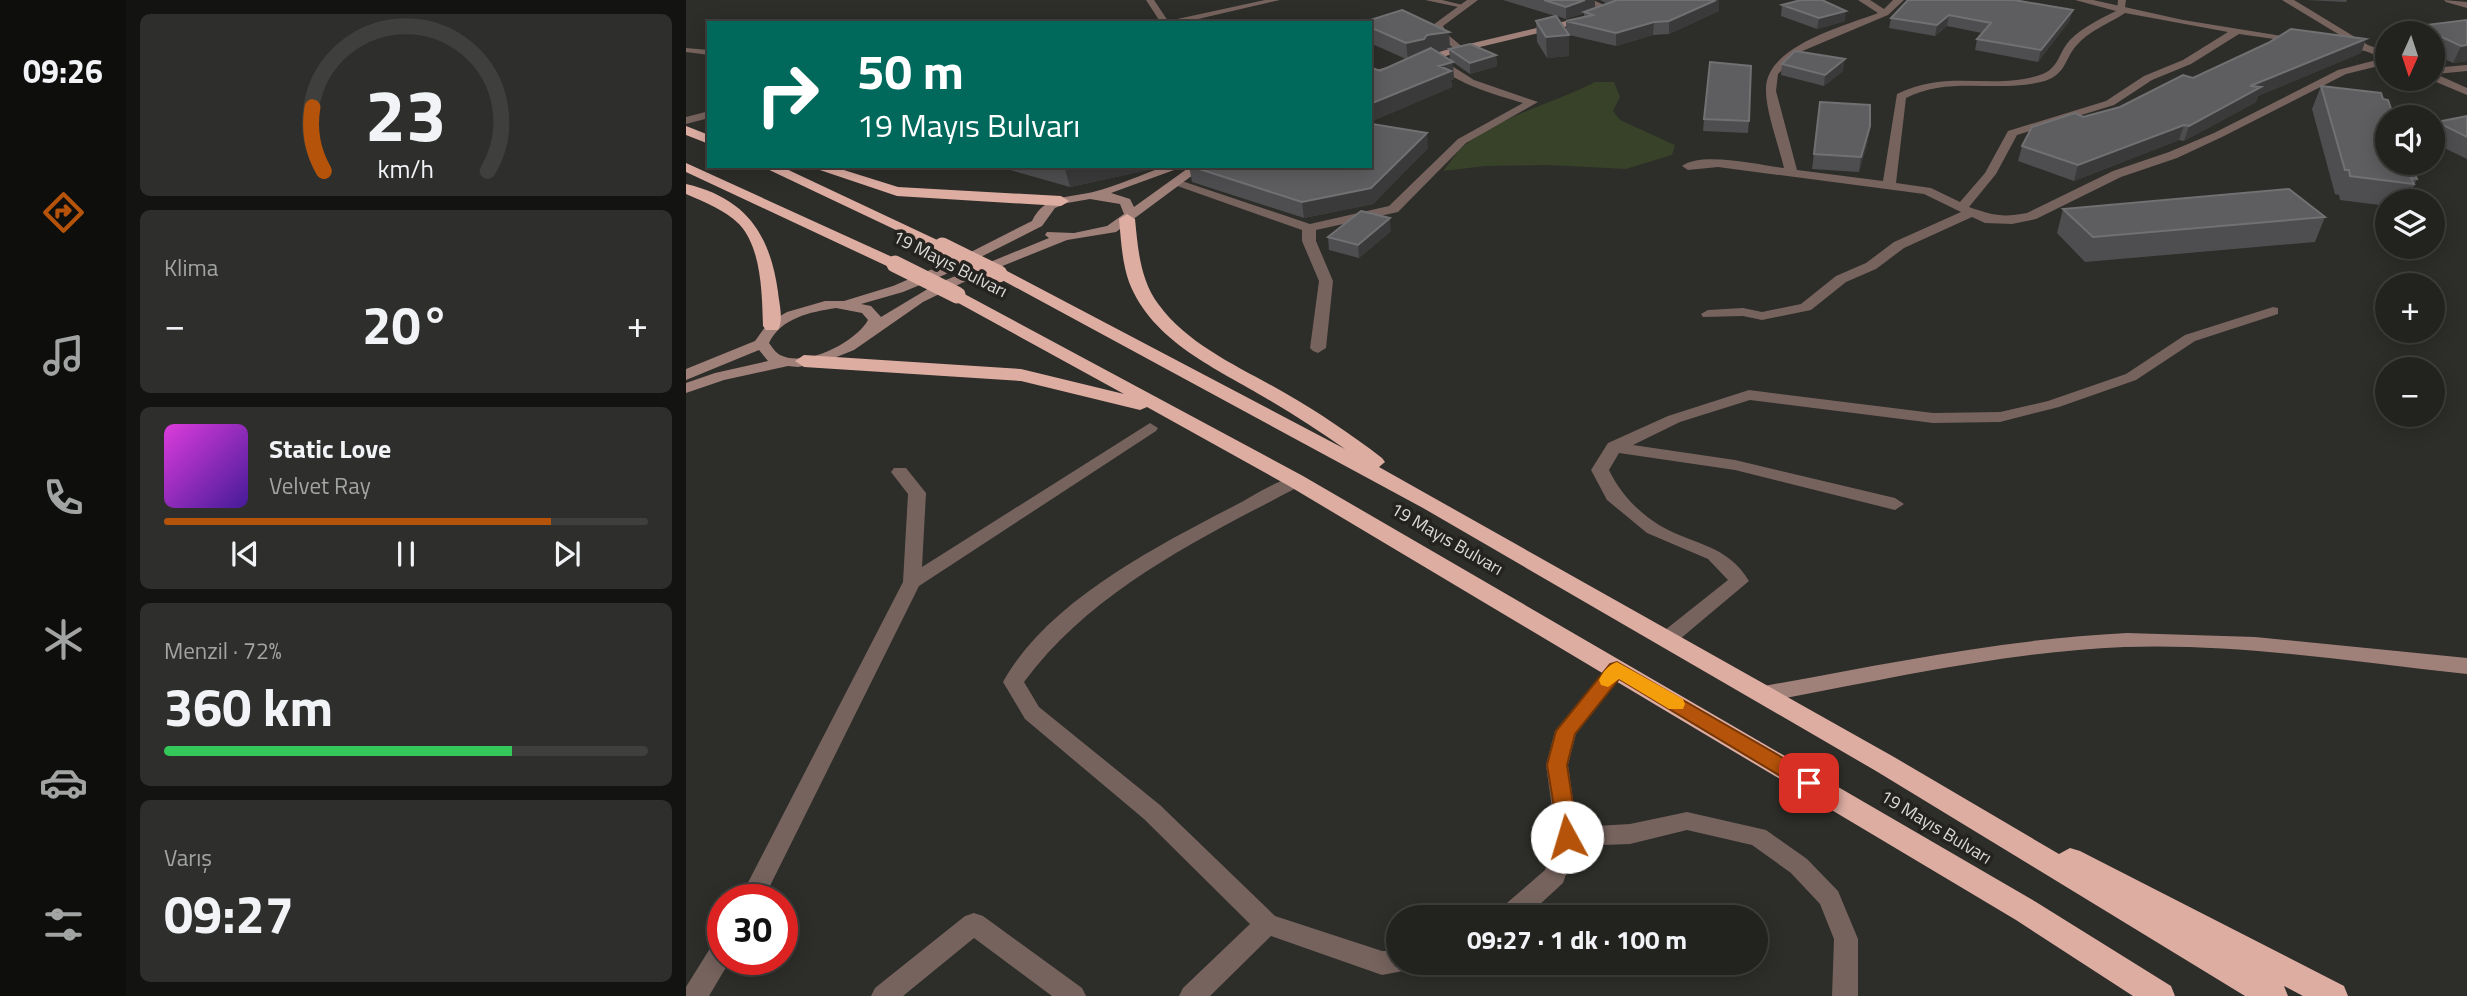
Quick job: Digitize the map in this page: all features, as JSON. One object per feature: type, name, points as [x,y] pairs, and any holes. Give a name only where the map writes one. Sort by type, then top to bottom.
[{"type":"highway","points":[[686,121],[707,129]]},
{"type":"highway","points":[[686,130],[707,139]]},
{"type":"highway","name":"19 Mayıs Bulvarı","points":[[686,167],[957,295],[1177,414],[1296,481],[2026,911],[2160,996]]},
{"type":"highway","name":"19 Mayıs Bulvarı","points":[[772,168],[999,274],[1430,503],[1885,764],[2273,996]]},
{"type":"highway","points":[[822,168],[897,191],[1061,201]]},
{"type":"highway","points":[[686,188],[733,212],[747,222],[756,236],[771,303],[772,326]]},
{"type":"highway","points":[[1128,216],[1127,243],[1135,272],[1149,303],[1169,331],[1197,351],[1336,432],[1430,503]]},
{"type":"highway","points":[[796,361],[1021,375],[1066,384],[1177,414]]},
{"type":"highway","name":"19 Mayıs Bulvarı","points":[[1885,764],[2333,996]]},
{"type":"main road","points":[[1372,74],[1460,49],[1613,11],[1625,5]]},
{"type":"main road","points":[[686,375],[761,344],[772,326],[801,311],[897,288],[997,245],[1037,223],[1043,211],[1061,201],[1150,179],[1175,168]]},
{"type":"main road","points":[[686,388],[720,376],[840,353],[868,337],[894,312],[925,294],[1063,237],[1100,233],[1196,168]]},
{"type":"main road","points":[[1094,195],[1118,198],[1126,202],[1128,216]]},
{"type":"main road","points":[[1037,223],[1044,232],[1063,237]]},
{"type":"main road","points":[[836,304],[864,307],[873,312],[877,319],[875,328]]},
{"type":"main road","points":[[761,344],[764,352],[773,358],[796,361]]},
{"type":"main road","points":[[1764,694],[1966,657],[2126,640],[2183,640],[2467,666]]},
{"type":"street","points":[[1460,49],[1443,36],[1438,25],[1474,0]]},
{"type":"street","points":[[1586,0],[1613,11]]},
{"type":"street","points":[[1863,0],[1885,13]]},
{"type":"street","points":[[1792,175],[1771,91],[1773,73],[1796,50],[1885,13],[1899,0]]},
{"type":"street","points":[[2080,0],[2318,42]]},
{"type":"street","points":[[2287,0],[2375,51]]},
{"type":"street","points":[[2449,0],[2467,5]]},
{"type":"street","points":[[1889,186],[1901,96],[1925,83],[2018,83],[2052,74],[2065,63],[2070,47],[2088,30],[2122,6]]},
{"type":"street","points":[[1708,314],[1743,313],[1762,316],[1806,307],[1841,279],[1871,266],[1899,245],[1968,209],[2012,132],[2110,103],[2148,78],[2187,62],[2239,30]]},
{"type":"street","points":[[2331,44],[2367,48]]},
{"type":"street","points":[[1175,183],[1309,228],[1393,209],[1462,141],[1532,102],[1468,82],[1451,74],[1432,57]]},
{"type":"street","points":[[1688,166],[1718,163],[1927,191],[1997,221],[2031,216],[2117,174],[2173,155],[2218,135],[2342,72],[2375,64]]},
{"type":"street","points":[[2445,72],[2467,68]]},
{"type":"street","points":[[2445,81],[2467,92]]},
{"type":"street","points":[[686,121],[707,115]]},
{"type":"street","points":[[1309,228],[1309,241],[1326,281],[1318,348]]},
{"type":"street","points":[[1667,639],[1740,581],[1715,555],[1653,529],[1613,496],[1600,470],[1614,447],[1674,419],[1749,395],[1933,418],[2000,417],[2053,404],[2131,377],[2189,338],[2273,310]]},
{"type":"street","points":[[912,582],[1150,428]]},
{"type":"street","points":[[1614,447],[1735,466],[1895,504]]},
{"type":"street","points":[[759,884],[912,582],[917,493],[900,472]]},
{"type":"street","points":[[1296,481],[1153,557],[1079,612],[1029,656],[1013,682],[1032,713],[1152,812],[1267,924],[1386,963]]},
{"type":"street","points":[[1522,905],[1555,876],[1567,837],[1557,765],[1566,731],[1617,669]]},
{"type":"street","points":[[1567,837],[1630,834],[1687,821],[1758,837],[1799,866],[1830,898],[1846,939],[1845,996]]},
{"type":"street","points":[[884,996],[974,924],[1073,996]]},
{"type":"street","points":[[1192,996],[1267,924]]},
{"type":"street","points":[[695,996],[708,975]]},
{"type":"lane","points":[[1150,0],[1166,21]]},
{"type":"lane","points":[[1176,21],[1276,0]]},
{"type":"lane","points":[[1429,0],[1463,6]]},
{"type":"lane","points":[[686,50],[707,52]]},
{"type":"green space","points":[[1595,82],[1614,82],[1620,97],[1613,111],[1620,120],[1675,145],[1672,155],[1626,169],[1548,165],[1486,166],[1443,171],[1461,148],[1494,126]]},
{"type":"building","points":[[1544,0],[1585,0],[1566,7]]},
{"type":"building","points":[[1617,0],[1716,0],[1669,21],[1654,22],[1616,33],[1566,21],[1593,15],[1584,12]]},
{"type":"building","points":[[1801,0],[1822,0],[1846,11],[1819,18],[1782,5]]},
{"type":"building","points":[[1908,0],[2014,0],[2073,10],[2041,50],[1977,39],[1991,23],[1949,15],[1937,25],[1891,18]]},
{"type":"building","points":[[1402,10],[1449,32],[1427,35],[1424,39],[1406,43],[1372,28],[1372,21],[1367,21]]},
{"type":"building","points":[[1556,16],[1569,35],[1546,37],[1536,21]]},
{"type":"building","points":[[2467,20],[2467,45],[2461,46],[2445,39],[2445,23]]},
{"type":"building","points":[[2291,29],[2366,39],[2250,86],[2261,87],[2189,126],[2184,125],[2078,165],[2022,146],[2032,127],[2075,113],[2083,117],[2120,107],[2183,75],[2193,78],[2268,43]]},
{"type":"building","points":[[1470,44],[1496,55],[1470,63],[1449,49]]},
{"type":"building","points":[[1431,48],[1453,62],[1439,66],[1451,71],[1372,103],[1372,68],[1380,71]]},
{"type":"building","points":[[1795,51],[1845,59],[1825,75],[1782,64]]},
{"type":"building","points":[[1710,62],[1751,66],[1749,121],[1704,119]]},
{"type":"building","points":[[2321,86],[2381,93],[2390,105],[2375,105],[2375,175],[2416,175],[2417,179],[2411,178],[2414,184],[2350,176],[2349,170],[2345,170]]},
{"type":"building","points":[[1820,102],[1870,105],[1870,126],[1861,157],[1814,154]]},
{"type":"building","points":[[2467,116],[2467,137],[2445,126],[2445,120]]},
{"type":"building","points":[[1372,124],[1427,133],[1371,188],[1302,202],[1196,168],[1372,168]]},
{"type":"building","points":[[2289,189],[2325,217],[2093,237],[2063,209]]},
{"type":"building","points":[[1361,211],[1390,218],[1358,245],[1328,237]]},
{"type":"slow traffic","points":[[1608,680],[1617,669],[1676,704]]},
{"type":"route","points":[[1567,837],[1557,765],[1566,731],[1617,669],[1809,783]]}]
